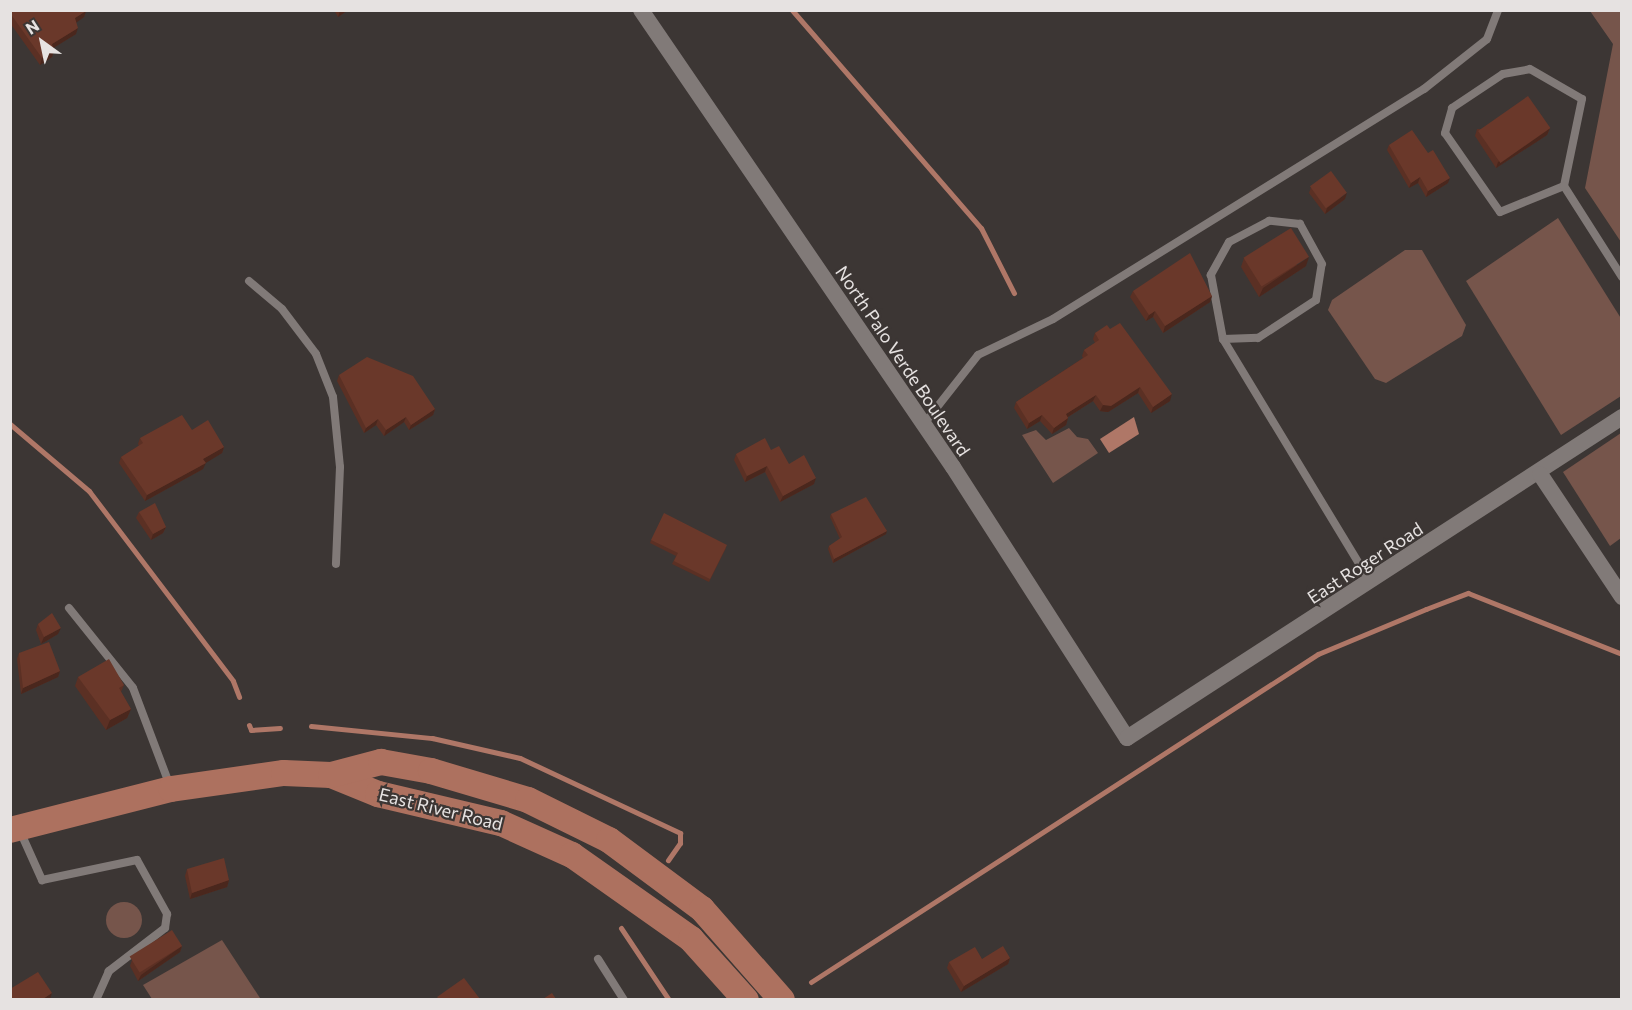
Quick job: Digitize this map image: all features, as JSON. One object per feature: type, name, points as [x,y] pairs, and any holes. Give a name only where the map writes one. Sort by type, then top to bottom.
[{"type":"main road","name":"East River Road","points":[[15,829],[171,789],[284,773],[331,775],[381,762],[431,771],[483,784],[572,820],[675,885],[733,939],[782,999]]},
{"type":"main road","name":"East River Road","points":[[331,775],[378,794],[501,823],[572,855],[683,933],[746,999]]},
{"type":"street","name":"North Palo Verde Boulevard","points":[[641,10],[923,426],[1127,738]]},
{"type":"street","name":"East Roger Road","points":[[1127,738],[1540,474],[1622,417]]},
{"type":"street","points":[[1540,474],[1622,597]]},
{"type":"lane","points":[[923,426],[978,355],[1053,319],[1424,89],[1487,39],[1498,10]]},
{"type":"lane","points":[[1564,186],[1500,212],[1445,133],[1452,108],[1503,74],[1530,69],[1582,99],[1564,186],[1622,277]]},
{"type":"lane","points":[[1223,339],[1258,338],[1316,300],[1322,264],[1300,224],[1269,221],[1229,242],[1211,275],[1223,339],[1370,582]]},
{"type":"lane","points":[[249,281],[282,309],[316,354],[333,397],[340,467],[336,564]]},
{"type":"lane","points":[[69,608],[133,688],[171,789]]},
{"type":"lane","points":[[15,829],[42,880],[137,860],[168,914],[165,928],[110,971],[96,999]]},
{"type":"lane","points":[[598,959],[624,999]]},
{"type":"shaded area","points":[[1590,11],[1621,11],[1621,242],[1585,188],[1613,44]]},
{"type":"shaded area","points":[[1558,218],[1622,320],[1621,396],[1561,435],[1466,281]]},
{"type":"shaded area","points":[[1405,250],[1422,250],[1466,325],[1462,336],[1386,383],[1375,379],[1328,310],[1332,300]]},
{"type":"shaded area","points":[[1134,417],[1139,434],[1109,453],[1100,439]]},
{"type":"shaded area","points":[[1069,428],[1077,437],[1088,439],[1098,453],[1053,483],[1022,435],[1036,430],[1046,440]]},
{"type":"shaded area","points":[[1621,433],[1621,538],[1610,546],[1563,472]]},
{"type":"shaded area","points":[[124,902],[137,907],[142,920],[137,933],[124,938],[111,933],[106,920],[111,907]]},
{"type":"shaded area","points":[[222,940],[260,998],[152,999],[143,985]]},
{"type":"building","points":[[10,10],[86,11],[75,18],[78,28],[52,44],[54,51],[42,58]]},
{"type":"building","points":[[1528,96],[1550,128],[1500,163],[1478,131]]},
{"type":"building","points":[[1412,130],[1428,153],[1433,150],[1450,178],[1428,191],[1420,177],[1411,183],[1389,145]]},
{"type":"building","points":[[1331,171],[1347,193],[1326,208],[1310,186]]},
{"type":"building","points":[[1291,228],[1309,257],[1262,287],[1244,258]]},
{"type":"building","points":[[1190,253],[1212,296],[1165,326],[1155,311],[1149,315],[1133,291]]},
{"type":"building","points":[[1120,323],[1172,394],[1153,407],[1140,387],[1111,406],[1103,405],[1096,395],[1066,414],[1068,418],[1054,428],[1042,415],[1029,423],[1016,402],[1088,355],[1084,350],[1099,340],[1095,333],[1107,325],[1110,329]]},
{"type":"building","points":[[367,357],[413,376],[435,409],[411,425],[406,417],[386,430],[378,419],[366,428],[339,375]]},
{"type":"building","points":[[182,415],[192,430],[208,420],[224,447],[203,459],[206,463],[147,495],[121,457],[143,443],[140,438]]},
{"type":"building","points":[[765,438],[771,450],[779,446],[789,464],[804,455],[816,478],[783,496],[767,466],[747,476],[736,454]]},
{"type":"building","points":[[866,497],[887,531],[834,559],[829,546],[842,537],[831,514]]},
{"type":"building","points":[[155,503],[166,527],[153,534],[139,512]]},
{"type":"building","points":[[664,513],[727,545],[710,579],[674,561],[678,553],[651,540]]},
{"type":"building","points":[[52,613],[61,628],[44,637],[38,624]]},
{"type":"building","points":[[49,642],[60,671],[23,688],[19,653]]},
{"type":"building","points":[[109,659],[124,685],[119,688],[131,709],[110,720],[78,677]]},
{"type":"building","points":[[224,858],[229,880],[192,893],[187,869]]},
{"type":"building","points":[[172,930],[182,946],[140,973],[130,956]]},
{"type":"building","points":[[1003,946],[1010,958],[964,986],[949,962],[975,947],[982,959]]},
{"type":"building","points":[[38,972],[52,993],[43,999],[10,999],[10,989]]},
{"type":"building","points":[[464,978],[480,999],[439,999],[437,997]]},
{"type":"building","points":[[552,993],[556,999],[543,999]]},
{"type":"waterway","points":[[792,10],[981,228],[1014,293]]},
{"type":"waterway","points":[[10,424],[89,491],[233,681],[239,697]]},
{"type":"waterway","points":[[811,982],[1318,654],[1426,609],[1468,593],[1622,654]]},
{"type":"waterway","points":[[249,725],[251,730],[280,728]]},
{"type":"waterway","points":[[311,726],[432,738],[520,758],[680,833],[680,843],[668,860]]},
{"type":"waterway","points":[[621,928],[669,1000]]}]
